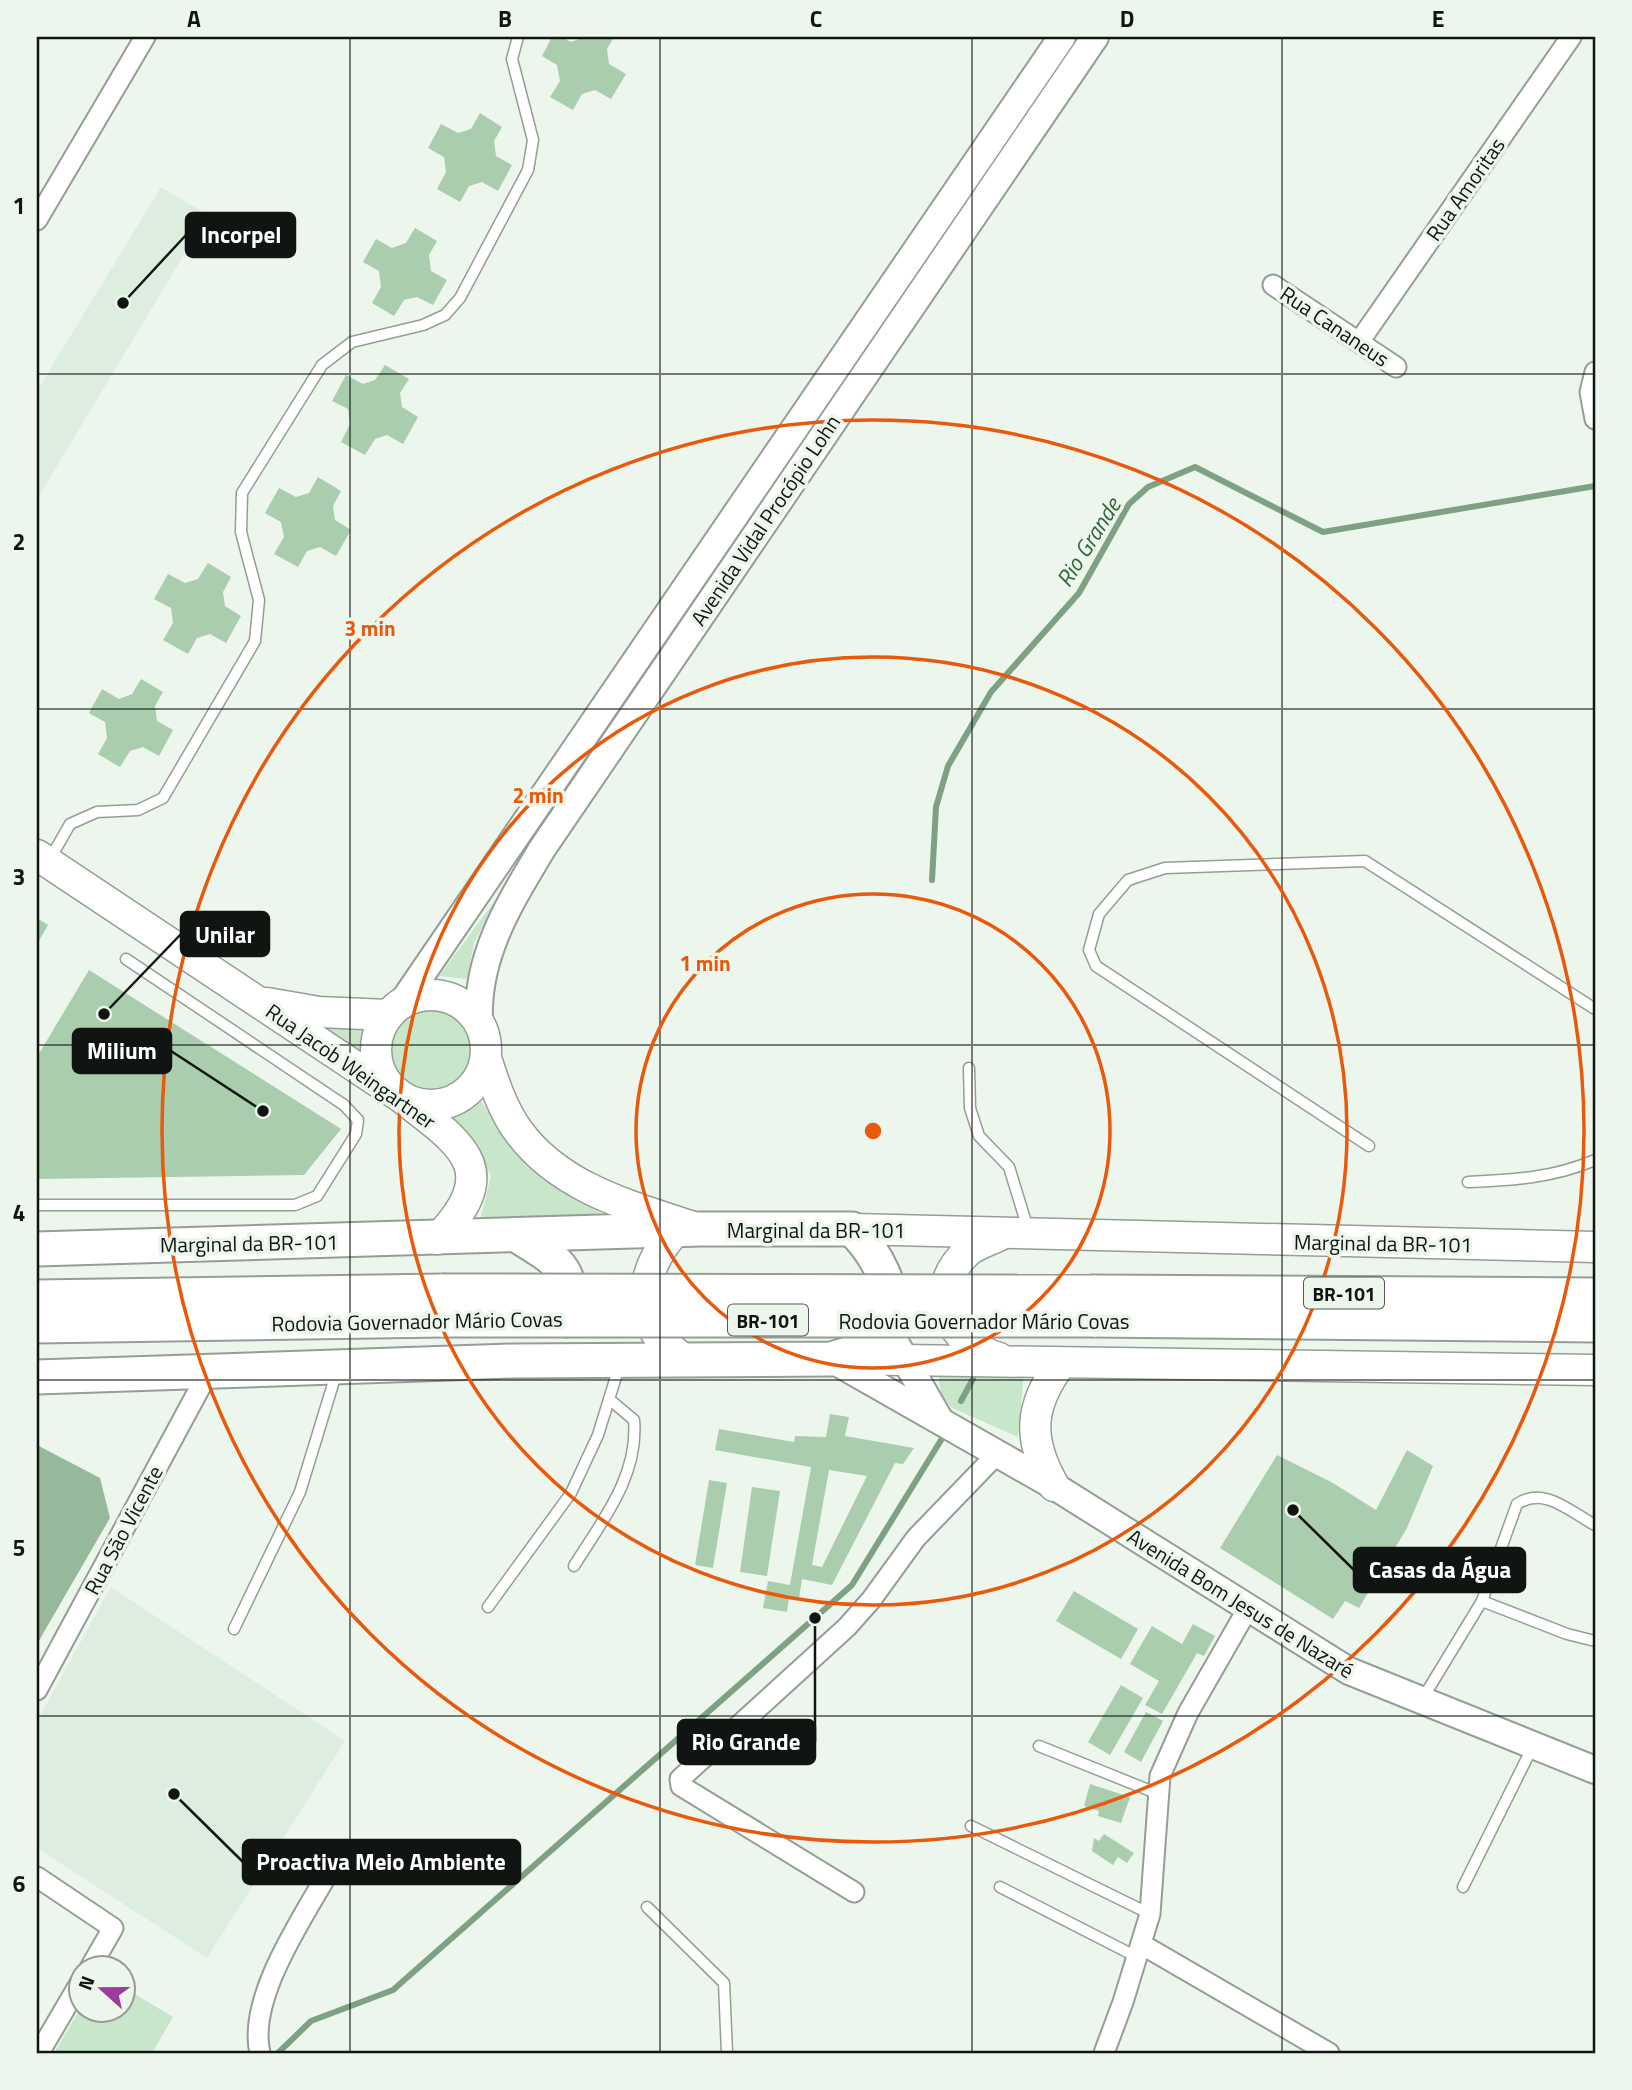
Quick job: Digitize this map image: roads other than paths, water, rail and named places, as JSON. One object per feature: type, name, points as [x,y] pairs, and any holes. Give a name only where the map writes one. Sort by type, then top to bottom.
[{"type":"highway","name":"Marginal da BR-101","points":[[37,1249],[688,1230],[852,1229]]},
{"type":"highway","points":[[37,1377],[513,1361],[831,1359],[869,1344],[887,1328],[888,1290],[880,1268],[864,1240],[852,1229]]},
{"type":"highway","points":[[513,1361],[548,1344],[565,1325],[570,1300],[567,1273],[556,1259],[518,1236]]},
{"type":"highway","name":"Rodovia Governador Mário Covas","points":[[37,1297],[443,1306],[1093,1306],[1595,1295]]},
{"type":"highway","name":"Rodovia Governador Mário Covas","points":[[37,1326],[443,1306]]},
{"type":"highway","name":"Rodovia Governador Mário Covas","points":[[1093,1306],[1424,1324],[1595,1325]]},
{"type":"highway","points":[[1424,1324],[1595,1344]]},
{"type":"main road","name":"Rua Jacob Weingartner","points":[[42,859],[401,1097],[450,1135],[469,1163],[472,1182],[461,1214],[437,1239]]},
{"type":"main road","points":[[486,1058],[480,1075],[469,1090],[454,1101],[436,1105],[418,1104],[401,1097],[387,1084],[378,1068],[375,1049],[379,1031],[395,1009],[418,996],[444,996],[468,1008],[480,1022],[486,1058],[504,1107],[518,1132],[541,1157],[575,1181],[612,1200],[688,1230]]},
{"type":"main road","name":"Rua Jacob Weingartner","points":[[255,1000],[319,1012],[395,1009]]},
{"type":"main road","name":"Marginal da BR-101","points":[[852,1229],[1595,1247]]},
{"type":"main road","points":[[684,1360],[663,1342],[654,1329],[648,1307],[647,1280],[651,1264],[663,1244],[688,1230]]},
{"type":"main road","points":[[1015,1362],[968,1344],[950,1323],[946,1299],[953,1270],[969,1251],[1017,1233]]},
{"type":"main road","points":[[831,1359],[1595,1370]]},
{"type":"main road","points":[[1054,1486],[1041,1463],[1034,1437],[1036,1410],[1045,1385],[1062,1363]]},
{"type":"street","points":[[37,219],[145,37]]},
{"type":"street","name":"Avenida Vidal Procópio Lohn","points":[[395,1009],[1062,37]]},
{"type":"street","name":"Avenida Vidal Procópio Lohn","points":[[480,1022],[478,998],[485,957],[509,904],[542,849],[1095,37]]},
{"type":"street","name":"Rua Amoritas","points":[[1359,342],[1571,37]]},
{"type":"street","points":[[992,141],[1014,157]]},
{"type":"street","name":"Rua Cananeus","points":[[1273,285],[1396,368]]},
{"type":"street","points":[[1595,372],[1590,392],[1595,419]]},
{"type":"street","points":[[887,1328],[940,1421]]},
{"type":"street","name":"Avenida Bom Jesus de Nazaré","points":[[831,1359],[1054,1486],[1247,1610],[1349,1671],[1595,1770]]},
{"type":"street","name":"Rua São Vicente","points":[[37,1690],[209,1371]]},
{"type":"street","points":[[854,1892],[681,1786],[680,1779],[847,1627],[878,1591],[916,1538],[998,1453]]},
{"type":"street","points":[[1104,2053],[1150,1914],[1156,1793],[1160,1776],[1188,1713],[1247,1610]]},
{"type":"street","points":[[260,2053],[259,2025],[272,1980],[328,1873]]},
{"type":"street","points":[[37,1877],[113,1928],[98,1954]]},
{"type":"street","points":[[1139,1950],[1329,2053]]},
{"type":"street","points":[[39,2053],[66,2007]]},
{"type":"lane","points":[[42,859],[70,824],[97,812],[138,810],[163,798],[255,640],[260,600],[241,532],[242,493],[322,365],[352,342],[423,325],[445,315],[460,298],[528,170],[533,140],[512,59],[519,37]]},
{"type":"lane","points":[[1369,1146],[1096,966],[1089,950],[1099,914],[1128,880],[1165,867],[1365,861],[1595,1009]]},
{"type":"lane","points":[[37,1205],[295,1205],[317,1196],[356,1134],[358,1120],[344,1105],[126,959]]},
{"type":"lane","points":[[970,1068],[970,1108],[979,1136],[1009,1167],[1017,1233]]},
{"type":"lane","points":[[1468,1182],[1534,1179],[1568,1172],[1595,1160]]},
{"type":"lane","points":[[488,1607],[571,1493],[598,1435],[621,1360]]},
{"type":"lane","points":[[234,1629],[300,1492],[338,1367]]},
{"type":"lane","points":[[574,1566],[622,1489],[636,1442],[634,1420],[609,1399]]},
{"type":"lane","points":[[1421,1701],[1482,1601],[1517,1504],[1527,1497],[1541,1495],[1595,1525]]},
{"type":"lane","points":[[1482,1601],[1567,1634],[1595,1640]]},
{"type":"lane","points":[[1463,1887],[1534,1745]]},
{"type":"lane","points":[[1039,1746],[1156,1793]]},
{"type":"lane","points":[[971,1826],[1150,1914]]},
{"type":"lane","points":[[1000,1887],[1139,1950]]},
{"type":"lane","points":[[647,1908],[724,1983],[727,2053]]},
{"type":"waterway","name":"Rio Grande","points":[[932,880],[936,807],[948,766],[991,692],[1079,593],[1129,504],[1148,487],[1195,467],[1323,532],[1595,486]]},
{"type":"waterway","name":"Rio Grande","points":[[961,1401],[973,1379]]},
{"type":"waterway","name":"Rio Grande","points":[[278,2053],[311,2021],[393,1990],[852,1585],[946,1432]]},
{"type":"place","name":"Incorpel","points":[[123,303]]},
{"type":"place","name":"Unilar","points":[[104,1014]]},
{"type":"place","name":"Milium","points":[[263,1111]]},
{"type":"place","name":"Casas da Água","points":[[1293,1510]]},
{"type":"place","name":"Rio Grande","points":[[815,1618]]},
{"type":"place","name":"Proactiva Meio Ambiente","points":[[174,1794]]}]
